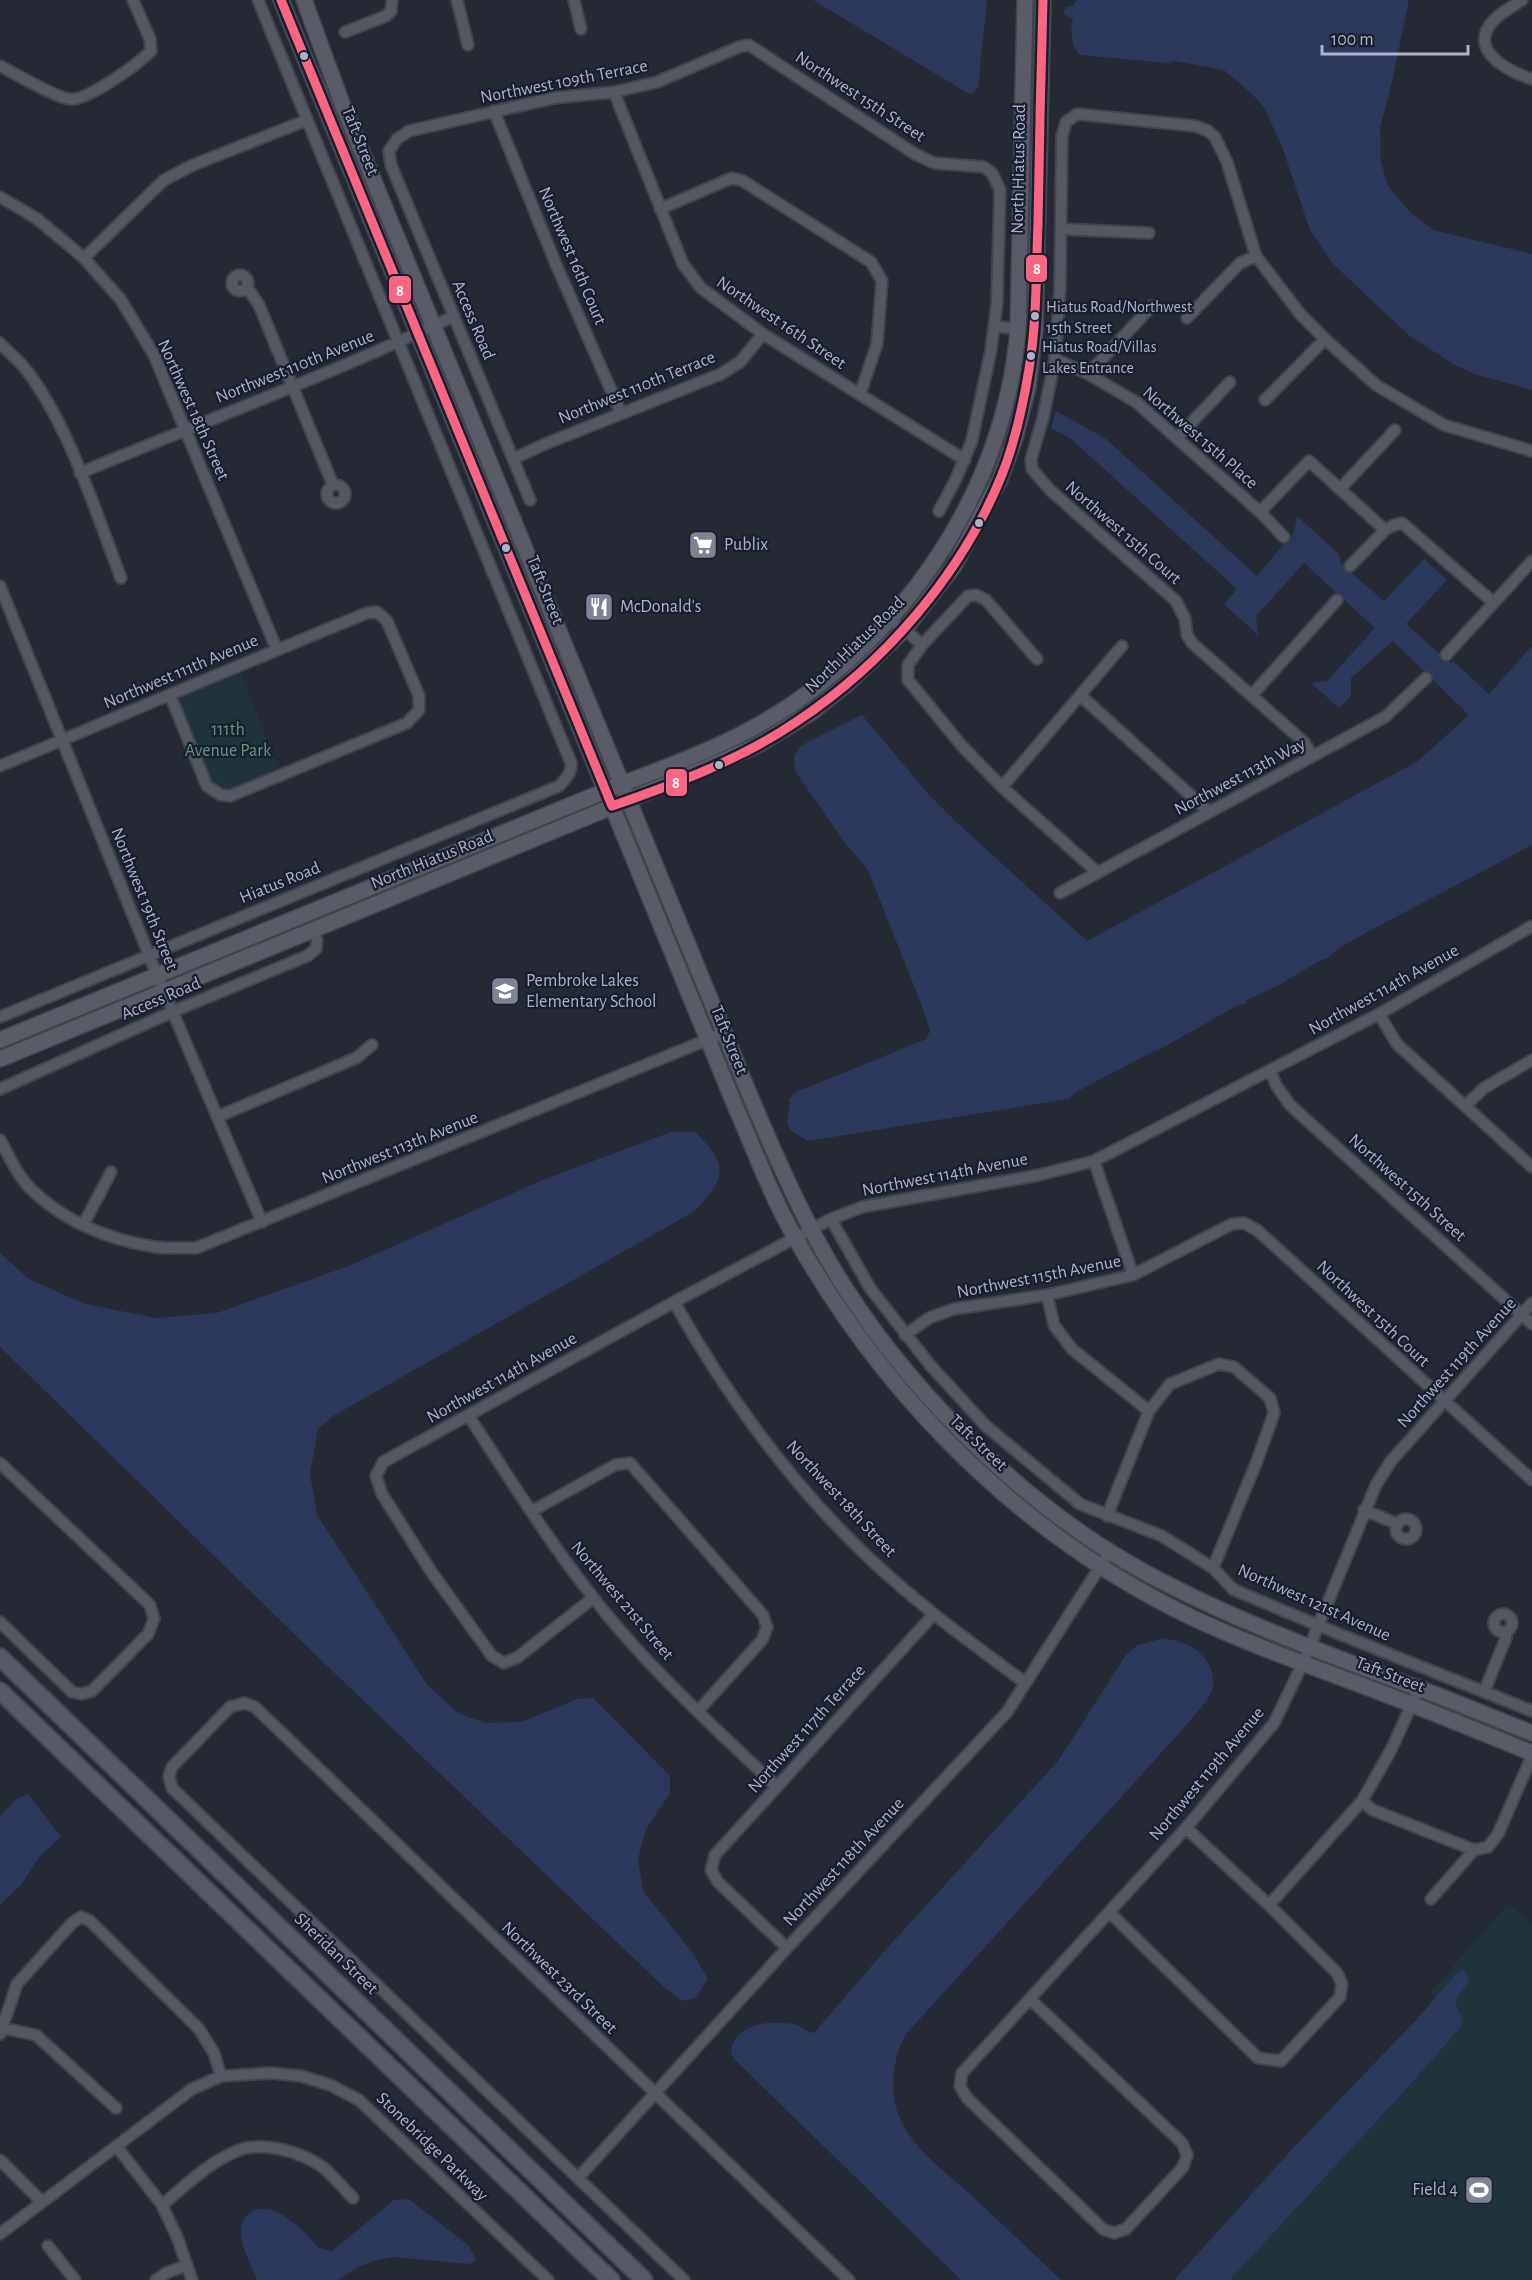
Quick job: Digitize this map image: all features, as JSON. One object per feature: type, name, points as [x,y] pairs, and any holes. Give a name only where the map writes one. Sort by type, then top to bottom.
[{"type":"main road","name":"Sheridan Street","points":[[0,1657],[644,2280]]},
{"type":"main road","points":[[0,1691],[611,2280]]},
{"type":"main road","points":[[543,2215],[560,2198]]},
{"type":"street","points":[[0,66],[70,100],[86,96],[142,60],[151,51],[150,39],[133,0]]},
{"type":"street","points":[[258,0],[398,343]]},
{"type":"street","points":[[283,3],[304,0]]},
{"type":"street","name":"Taft Street","points":[[304,0],[343,106],[724,1033],[783,1172],[810,1229],[848,1292],[897,1358],[941,1410],[973,1443],[1060,1517],[1110,1551],[1146,1573],[1203,1602],[1309,1647],[1532,1733]]},
{"type":"street","points":[[345,33],[386,16],[391,11],[392,0]]},
{"type":"street","points":[[457,0],[468,45]]},
{"type":"street","points":[[574,0],[581,29]]},
{"type":"street","name":"North Hiatus Road","points":[[0,1040],[701,753],[756,727],[805,696],[842,666],[888,620],[939,556],[968,506],[984,470],[999,424],[1016,358],[1025,0]]},
{"type":"street","name":"North Hiatus Road","points":[[0,1059],[628,801],[758,745],[812,712],[847,684],[905,629],[954,566],[1000,479],[1015,438],[1028,387],[1035,328],[1043,0]]},
{"type":"street","points":[[1522,0],[1494,20],[1485,34],[1485,46],[1492,59],[1532,80]]},
{"type":"street","name":"Taft Street","points":[[283,3],[736,1108],[794,1237],[832,1300],[881,1369],[928,1422],[1001,1492],[1100,1566],[1142,1591],[1194,1618],[1532,1754]]},
{"type":"street","name":"Northwest 109th Terrace","points":[[389,151],[397,139],[409,130],[554,98],[614,92],[657,82],[739,46],[748,45]]},
{"type":"street","name":"Northwest 15th Street","points":[[748,45],[915,154],[934,163],[984,167],[992,173],[1000,190],[998,303],[994,326]]},
{"type":"street","name":"Northwest 16th Street","points":[[614,92],[683,264],[701,288],[762,334],[965,460]]},
{"type":"street","name":"Northwest 16th Court","points":[[494,111],[555,262],[621,413]]},
{"type":"street","points":[[1055,359],[1061,229],[1062,136],[1066,122],[1077,114],[1195,126],[1208,131],[1215,137],[1227,162],[1256,256],[1301,315],[1324,339],[1376,385],[1444,425],[1532,451]]},
{"type":"street","points":[[84,258],[164,180],[193,165],[307,120]]},
{"type":"street","name":"Access Road","points":[[389,151],[392,165],[530,500]]},
{"type":"street","points":[[660,209],[732,178],[743,181],[871,262],[882,281],[877,344],[860,394]]},
{"type":"street","name":"Northwest 18th Street","points":[[0,197],[36,218],[84,258],[121,300],[148,346],[276,650]]},
{"type":"street","points":[[1061,229],[1149,233]]},
{"type":"street","points":[[1187,318],[1240,263],[1256,256]]},
{"type":"street","points":[[247,287],[259,305],[333,485]]},
{"type":"street","points":[[1088,374],[1152,306]]},
{"type":"street","name":"Northwest 110th Avenue","points":[[81,473],[398,343],[454,316]]},
{"type":"street","points":[[939,511],[965,460],[977,417],[994,326],[1018,329],[1035,328],[1057,332]]},
{"type":"street","name":"Northwest 110th Terrace","points":[[513,459],[721,374],[740,362],[762,334]]},
{"type":"street","points":[[1265,400],[1324,339]]},
{"type":"street","points":[[0,343],[23,367],[52,411],[81,473],[121,578]]},
{"type":"street","name":"Hiatus Road","points":[[0,1017],[559,786],[569,775],[571,763],[398,343]]},
{"type":"street","name":"Northwest 15th Place","points":[[1055,359],[1088,374],[1136,402],[1260,512],[1284,537]]},
{"type":"street","name":"Northwest 15th Court","points":[[1055,359],[1031,463],[1032,469],[1050,490],[1176,601],[1185,619],[1187,635],[1192,643],[1305,743],[1312,756]]},
{"type":"street","points":[[1177,438],[1230,382]]},
{"type":"street","points":[[1340,489],[1395,430]]},
{"type":"street","points":[[1260,512],[1309,461],[1385,530]]},
{"type":"street","points":[[1350,566],[1385,530],[1402,523],[1494,603]]},
{"type":"street","points":[[509,555],[526,549]]},
{"type":"street","points":[[1446,655],[1532,561]]},
{"type":"street","name":"Northwest 19th Street","points":[[0,586],[172,1012],[262,1222]]},
{"type":"street","points":[[1037,659],[986,600],[976,595],[968,596],[959,603],[908,664],[908,680],[962,746],[1002,787],[1097,872]]},
{"type":"street","points":[[1252,695],[1337,600]]},
{"type":"street","name":"Northwest 111th Avenue","points":[[0,766],[276,650],[377,612],[387,621],[420,696],[419,710],[407,723],[230,796],[221,795],[207,786],[170,695]]},
{"type":"street","points":[[888,620],[905,629],[922,645]]},
{"type":"street","points":[[549,652],[566,646]]},
{"type":"street","points":[[1002,787],[1122,646]]},
{"type":"street","name":"Northwest 113th Way","points":[[1060,893],[1385,717],[1426,678]]},
{"type":"street","points":[[1080,695],[1209,812]]},
{"type":"street","points":[[499,835],[505,851]]},
{"type":"street","name":"Northwest 114th Avenue","points":[[593,1598],[518,1657],[504,1662],[492,1656],[430,1570],[382,1494],[376,1476],[383,1462],[674,1302],[831,1219],[862,1207],[1039,1174],[1094,1161],[1379,1014],[1532,926]]},
{"type":"street","name":"Access Road","points":[[0,1089],[172,1012],[307,956],[316,949],[317,940],[313,930]]},
{"type":"street","points":[[679,969],[695,962]]},
{"type":"street","points":[[1379,1014],[1397,1044],[1532,1167]]},
{"type":"street","name":"Northwest 113th Avenue","points":[[0,1140],[15,1168],[34,1192],[64,1215],[111,1237],[157,1247],[196,1248],[724,1033]]},
{"type":"street","points":[[217,1117],[356,1058],[372,1045]]},
{"type":"street","points":[[1465,1106],[1484,1088],[1532,1060]]},
{"type":"street","name":"Northwest 15th Street","points":[[1270,1070],[1290,1105],[1532,1324]]},
{"type":"street","points":[[1094,1161],[1132,1275]]},
{"type":"street","points":[[83,1225],[111,1172]]},
{"type":"street","name":"Northwest 121st Avenue","points":[[831,1219],[870,1288],[905,1335],[986,1426],[1080,1504],[1162,1536],[1213,1568],[1234,1590],[1532,1711]]},
{"type":"street","name":"Northwest 15th Court","points":[[1244,1223],[1257,1230],[1532,1480]]},
{"type":"street","name":"Northwest 115th Avenue","points":[[905,1335],[929,1318],[954,1309],[1047,1295],[1132,1275],[1232,1224],[1244,1223]]},
{"type":"street","points":[[1047,1295],[1054,1325],[1072,1349],[1149,1411]]},
{"type":"street","name":"Northwest 18th Street","points":[[674,1302],[700,1349],[780,1460],[821,1508],[867,1556],[933,1615],[1024,1682]]},
{"type":"street","name":"Northwest 119th Avenue","points":[[1030,1999],[1182,2143],[1187,2155],[1183,2167],[1126,2229],[1114,2233],[1103,2229],[967,2098],[960,2086],[962,2073],[1186,1828],[1274,1723],[1303,1663],[1376,1485],[1391,1461],[1532,1303]]},
{"type":"street","points":[[1107,1516],[1149,1411],[1170,1384],[1219,1364],[1234,1367],[1270,1398],[1274,1413],[1213,1568]]},
{"type":"street","points":[[928,1422],[941,1410]]},
{"type":"street","name":"Northwest 21st Street","points":[[468,1415],[593,1598],[646,1658],[777,1787]]},
{"type":"street","points":[[532,1511],[615,1466],[630,1462],[763,1615],[767,1628],[762,1640],[698,1711]]},
{"type":"street","points":[[0,1463],[150,1605],[154,1619],[148,1634],[92,1691],[81,1694],[72,1692],[0,1622]]},
{"type":"street","points":[[1364,1510],[1398,1524]]},
{"type":"street","name":"Northwest 118th Avenue","points":[[578,2178],[1006,1712],[1110,1551]]},
{"type":"street","name":"Northwest 117th Terrace","points":[[787,1948],[718,1882],[711,1870],[715,1855],[933,1615]]},
{"type":"street","points":[[1484,1692],[1506,1638],[1506,1631]]},
{"type":"street","points":[[1269,1905],[1362,1801],[1392,1748],[1419,1688]]},
{"type":"street","name":"Sheridan Street","points":[[244,1703],[230,1707],[171,1767],[172,1788],[684,2280]]},
{"type":"street","name":"Northwest 23rd Street","points":[[244,1703],[255,1707],[849,2280]]},
{"type":"street","points":[[1362,1801],[1373,1810],[1474,1850],[1488,1847],[1498,1834],[1532,1754]]},
{"type":"street","points":[[1110,1913],[1258,2058],[1281,2061],[1340,1997],[1342,1984],[1337,1973],[1269,1905],[1186,1828]]},
{"type":"street","points":[[1431,1899],[1474,1850]]},
{"type":"street","points":[[116,2108],[36,2035],[1,2031],[17,1984],[72,1923],[81,1917],[90,1921],[199,2029],[214,2053],[221,2076]]},
{"type":"street","name":"Stonebridge Parkway","points":[[0,2234],[192,2089],[221,2076],[271,2073],[301,2076],[330,2085],[359,2100],[548,2280]]},
{"type":"street","points":[[117,2147],[162,2205],[177,2237],[192,2280]]},
{"type":"street","points":[[162,2205],[205,2169],[238,2150],[270,2147],[293,2151],[324,2168],[353,2198]]},
{"type":"street","points":[[0,2160],[42,2202]]},
{"type":"street","points":[[48,2246],[75,2280]]},
{"type":"street","points":[[156,2280],[166,2273],[187,2265]]},
{"type":"green space","name":"111th Avenue Park","points":[[238,666],[281,775],[230,796],[207,786],[170,695]]},
{"type":"green space","points":[[1509,1903],[1532,1925],[1532,2280],[1230,2280],[1460,2028],[1431,1991]]},
{"type":"water","points":[[813,0],[987,0],[978,88],[971,95]]},
{"type":"water","points":[[1077,0],[1409,0],[1380,128],[1381,162],[1388,186],[1411,213],[1433,230],[1532,254],[1532,390],[1475,374],[1453,364],[1410,336],[1333,264],[1310,230],[1283,149],[1264,107],[1251,93],[1224,70],[1174,61],[1168,63],[1080,55],[1072,38],[1073,19],[1064,14],[1065,7],[1073,6]]},
{"type":"water","points":[[1056,411],[1106,439],[1257,576],[1294,532],[1297,516],[1339,554],[1341,564],[1384,601],[1424,559],[1447,580],[1406,624],[1450,663],[1453,661],[1489,694],[1532,646],[1532,845],[1371,930],[1339,948],[1328,958],[1247,1000],[1246,1003],[1238,1005],[1157,1051],[1076,1092],[1068,1099],[808,1141],[790,1130],[787,1121],[790,1101],[788,1101],[794,1093],[926,1039],[930,1031],[868,870],[845,843],[795,771],[794,756],[799,748],[808,742],[862,715],[929,795],[1087,941],[1418,761],[1469,715],[1393,641],[1351,678],[1351,696],[1339,708],[1311,683],[1327,681],[1375,628],[1304,563],[1256,616],[1258,635],[1224,604],[1237,589],[1070,438],[1051,428]]},
{"type":"water","points":[[671,1132],[695,1132],[719,1163],[718,1180],[695,1211],[333,1416],[318,1429],[310,1474],[317,1515],[428,1686],[458,1713],[485,1723],[521,1722],[577,1699],[593,1698],[670,1776],[670,1793],[646,1829],[638,1859],[643,1891],[692,1952],[708,1979],[696,1998],[682,2001],[665,1988],[324,1663],[0,1347],[0,1253],[29,1279],[85,1304],[156,1318],[217,1313],[351,1265],[545,1179]]},
{"type":"water","points":[[1165,1638],[1189,1645],[1210,1666],[1213,1686],[1205,1702],[906,2034],[898,2053],[893,2084],[895,2104],[911,2137],[930,2158],[1061,2280],[961,2280],[734,2059],[732,2045],[743,2032],[757,2025],[790,2023],[814,2033],[881,1955],[1058,1761],[1126,1655],[1138,1645]]},
{"type":"water","points":[[28,1794],[61,1837],[39,1857],[21,1885],[0,1905],[0,1816],[18,1798]]},
{"type":"water","points":[[1463,1970],[1469,1977],[1455,2004],[1463,2020],[1460,2028],[1230,2280],[1174,2280],[1295,2146],[1416,2020],[1456,1974]]},
{"type":"water","points":[[409,2199],[469,2246],[476,2260],[470,2264],[393,2257],[373,2261],[356,2268],[338,2280],[257,2280],[246,2255],[241,2227],[244,2219],[258,2209],[282,2214],[297,2225],[318,2247],[332,2251],[394,2200]]},
{"type":"transit line","name":"8","points":[[281,0],[612,806],[683,780],[730,759],[775,736],[828,699],[889,645],[916,614],[942,582],[984,513],[1001,477],[1014,438],[1032,351],[1035,315],[1043,0]]},
{"type":"place","name":"Hiatus Road/Northwest 15th Street","points":[[1035,316]]},
{"type":"place","name":"Hiatus Road/Villas Lakes Entrance","points":[[1031,356]]},
{"type":"place","name":"Publix","points":[[703,545]]},
{"type":"place","name":"McDonald's","points":[[599,607]]},
{"type":"place","name":"Pembroke Lakes Elementary School","points":[[505,991]]},
{"type":"place","name":"Field 4","points":[[1479,2190]]}]
